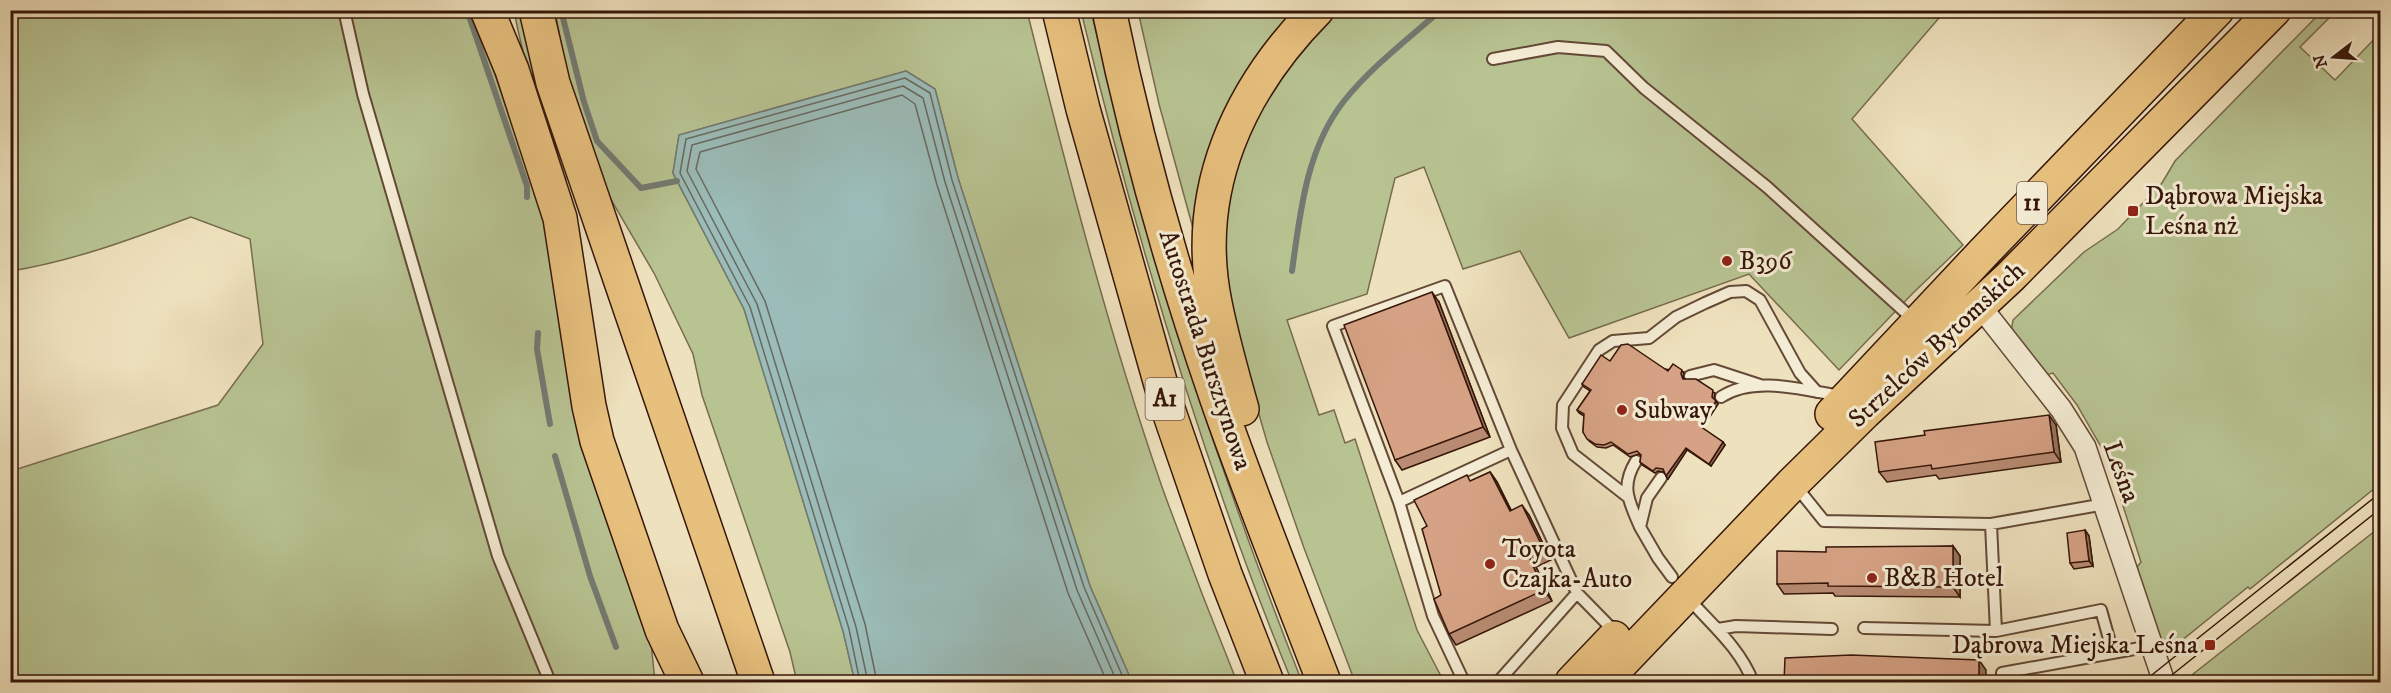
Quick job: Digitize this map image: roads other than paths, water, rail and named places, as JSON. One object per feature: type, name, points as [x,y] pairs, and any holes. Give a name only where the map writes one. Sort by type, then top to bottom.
[{"type":"main road","points":[[487,10],[512,70],[560,218],[589,406],[597,441],[677,669]]},
{"type":"main road","points":[[501,10],[512,70]]},
{"type":"main road","points":[[536,10],[553,83],[758,682]]},
{"type":"main road","points":[[1046,10],[1083,109]]},
{"type":"main road","name":"Autostrada Bursztynowa","points":[[1059,10],[1083,109],[1167,406],[1225,574],[1267,682]]},
{"type":"main road","name":"Autostrada Bursztynowa","points":[[1109,10],[1139,137],[1166,237],[1217,399],[1324,682]]},
{"type":"main road","points":[[1257,505],[1249,432],[1215,301],[1210,251],[1211,222],[1223,160],[1245,102],[1260,78],[1294,34],[1317,10]]},
{"type":"main road","name":"Strzelców Bytomskich","points":[[1603,682],[1678,586],[1849,397],[2217,10]]},
{"type":"main road","name":"Strzelców Bytomskich","points":[[1572,682],[1617,634],[1678,586],[1793,483],[1865,412],[1980,306],[2274,10]]},
{"type":"street","name":"Leśna","points":[[1980,306],[2061,409],[2089,456],[2164,682]]},
{"type":"lane","points":[[344,10],[363,94],[498,556],[550,682]]},
{"type":"lane","points":[[1493,59],[1558,47],[1606,51],[1644,87],[1767,187],[1918,324]]},
{"type":"lane","points":[[1464,682],[1433,616],[1399,502],[1334,326],[1444,286],[1511,450],[1577,593],[1617,634]]},
{"type":"lane","points":[[1628,497],[1573,454],[1562,428],[1563,405],[1599,350],[1613,341],[1648,338],[1676,317],[1705,303],[1730,292],[1746,291],[1760,300],[1800,373],[1817,392]]},
{"type":"lane","points":[[1690,376],[1714,370],[1760,385],[1849,397]]},
{"type":"lane","points":[[1721,397],[1760,385]]},
{"type":"lane","points":[[1399,502],[1511,450]]},
{"type":"lane","points":[[1636,461],[1627,475],[1628,497],[1640,526],[1658,558],[1678,586],[1718,629],[1746,665],[1753,682]]},
{"type":"lane","points":[[1640,526],[1647,498],[1661,478]]},
{"type":"lane","points":[[1793,483],[1824,521],[1991,524],[2105,504]]},
{"type":"lane","points":[[1991,524],[1995,631]]},
{"type":"lane","points":[[1498,682],[1577,593]]},
{"type":"lane","points":[[1864,628],[1995,631],[2101,610],[2114,653]]},
{"type":"lane","points":[[1718,629],[1736,627],[1832,629]]},
{"type":"lane","points":[[2002,673],[2151,646]]},
{"type":"water","points":[[906,71],[935,89],[958,178],[1090,586],[1132,682],[855,682],[843,631],[744,309],[673,173],[679,135]]},
{"type":"waterway","points":[[467,10],[527,186],[527,197]]},
{"type":"waterway","points":[[561,10],[584,102],[597,141],[641,188],[677,181]]},
{"type":"waterway","points":[[1292,271],[1307,183],[1313,161],[1331,120],[1344,101],[1366,77],[1441,10]]},
{"type":"waterway","points":[[538,333],[537,349],[550,424]]},
{"type":"waterway","points":[[555,456],[590,576],[616,647]]},
{"type":"tram line","points":[[2143,682],[2380,493]]},
{"type":"tram line","points":[[2163,682],[2380,509]]},
{"type":"place","name":"Dąbrowa Miejska Leśna nż","points":[[2133,211]]},
{"type":"place","name":"B396","points":[[1727,261]]},
{"type":"place","name":"Subway","points":[[1622,410]]},
{"type":"place","name":"Toyota Czajka-Auto","points":[[1490,564]]},
{"type":"place","name":"B&B Hotel","points":[[1872,578]]},
{"type":"place","name":"Dąbrowa Miejska Leśna","points":[[2210,645]]}]
